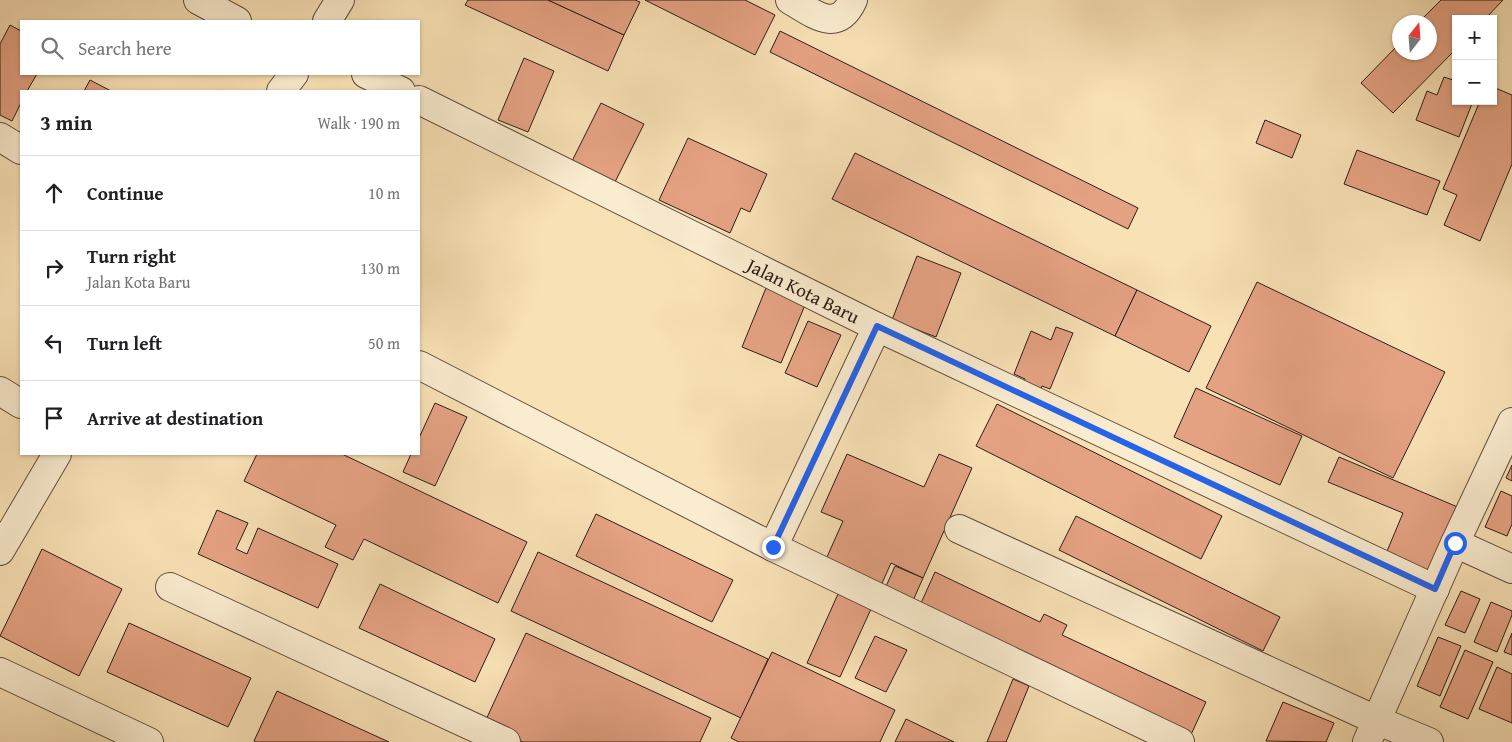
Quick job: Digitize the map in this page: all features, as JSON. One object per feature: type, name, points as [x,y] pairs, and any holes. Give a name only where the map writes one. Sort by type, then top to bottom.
[{"type":"street","points":[[198,0],[235,20]]},
{"type":"street","points":[[329,20],[340,0]]},
{"type":"street","points":[[790,0],[827,20],[843,15],[853,0]]},
{"type":"street","points":[[282,90],[293,75]]},
{"type":"street","points":[[368,75],[399,90]]},
{"type":"street","name":"Jalan Kota Baru","points":[[420,100],[877,326],[1435,589]]},
{"type":"street","points":[[0,138],[20,149]]},
{"type":"street","points":[[773,547],[877,326]]},
{"type":"street","points":[[420,366],[773,547],[1180,742]]},
{"type":"street","points":[[0,391],[20,403]]},
{"type":"street","points":[[1372,731],[1455,543],[1512,422]]},
{"type":"street","points":[[0,551],[56,455]]},
{"type":"street","points":[[959,529],[1372,731],[1429,742]]},
{"type":"street","points":[[1455,543],[1512,569]]},
{"type":"street","points":[[170,587],[506,742]]},
{"type":"street","points":[[0,672],[149,742]]},
{"type":"building","points":[[468,0],[548,0],[624,35],[608,71],[465,5]]},
{"type":"building","points":[[548,0],[635,0],[640,2],[624,35]]},
{"type":"building","points":[[645,0],[745,0],[775,15],[755,55]]},
{"type":"building","points":[[1441,0],[1503,0],[1489,15],[1452,15],[1452,53],[1393,113],[1361,83],[1392,51],[1392,60],[1437,60],[1437,15],[1426,15]]},
{"type":"building","points":[[10,25],[20,30],[20,75],[36,75],[28,90],[20,90],[20,105],[12,121],[0,115],[0,44]]},
{"type":"building","points":[[780,31],[1138,208],[1128,229],[770,52]]},
{"type":"building","points":[[524,58],[554,71],[528,132],[498,120]]},
{"type":"building","points":[[1444,77],[1452,80],[1452,105],[1471,105],[1459,137],[1416,120],[1427,91],[1437,95]]},
{"type":"building","points":[[90,80],[109,90],[85,90]]},
{"type":"building","points":[[1497,89],[1512,95],[1512,164],[1480,241],[1444,225],[1457,195],[1443,189],[1478,105],[1497,105]]},
{"type":"building","points":[[601,103],[644,124],[614,184],[571,163]]},
{"type":"building","points":[[1265,120],[1301,135],[1292,158],[1256,143]]},
{"type":"building","points":[[688,138],[767,174],[750,212],[741,208],[730,233],[659,200]]},
{"type":"building","points":[[1357,150],[1440,181],[1427,215],[1344,184]]},
{"type":"building","points":[[855,153],[1137,290],[1115,336],[832,199]]},
{"type":"building","points":[[917,256],[961,273],[936,337],[892,320]]},
{"type":"building","points":[[1257,282],[1445,372],[1393,478],[1206,388]]},
{"type":"building","points":[[766,288],[805,305],[781,363],[742,347]]},
{"type":"building","points":[[1137,290],[1211,326],[1189,372],[1115,336]]},
{"type":"building","points":[[808,321],[841,335],[817,387],[785,373]]},
{"type":"building","points":[[1056,327],[1073,333],[1050,389],[1042,386],[1040,391],[1023,384],[1025,379],[1014,374],[1031,331],[1051,340]]},
{"type":"building","points":[[1196,388],[1302,436],[1280,485],[1174,437]]},
{"type":"building","points":[[435,403],[467,417],[435,486],[403,472],[411,455],[420,455],[420,436]]},
{"type":"building","points":[[997,404],[1222,516],[1201,559],[976,446]]},
{"type":"building","points":[[847,454],[924,487],[939,454],[972,468],[923,578],[891,563],[879,590],[823,566],[843,521],[821,512]]},
{"type":"building","points":[[257,455],[344,455],[527,542],[498,603],[364,539],[353,560],[325,547],[336,525],[244,481]]},
{"type":"building","points":[[1339,457],[1460,508],[1432,575],[1385,556],[1403,513],[1328,482]]},
{"type":"building","points":[[1512,465],[1512,481],[1506,478]]},
{"type":"building","points":[[1501,491],[1512,496],[1512,524],[1507,536],[1485,527]]},
{"type":"building","points":[[217,510],[248,523],[236,549],[247,554],[258,528],[338,564],[318,608],[198,554]]},
{"type":"building","points":[[596,514],[733,580],[712,622],[576,556]]},
{"type":"building","points":[[1076,516],[1280,617],[1263,651],[1059,550]]},
{"type":"building","points":[[42,549],[122,589],[79,676],[0,636]]},
{"type":"building","points":[[538,552],[768,659],[741,718],[511,611]]},
{"type":"building","points":[[895,566],[923,578],[912,603],[884,591]]},
{"type":"building","points":[[935,572],[1040,622],[1044,614],[1067,625],[1062,635],[1206,702],[1189,739],[917,612]]},
{"type":"building","points":[[380,584],[495,639],[475,682],[359,628]]},
{"type":"building","points":[[1461,591],[1480,599],[1465,633],[1445,625]]},
{"type":"building","points":[[838,594],[871,609],[840,677],[807,663]]},
{"type":"building","points":[[1491,602],[1512,611],[1497,652],[1474,642]]},
{"type":"building","points":[[129,623],[251,678],[228,727],[107,672]]},
{"type":"building","points":[[526,633],[711,718],[700,742],[523,742],[484,724]]},
{"type":"building","points":[[1512,633],[1512,655],[1504,652]]},
{"type":"building","points":[[875,636],[907,650],[886,692],[855,678]]},
{"type":"building","points":[[1438,637],[1461,646],[1440,696],[1417,686]]},
{"type":"building","points":[[1465,650],[1493,662],[1468,719],[1440,707]]},
{"type":"building","points":[[772,652],[895,710],[880,742],[739,742],[731,738]]},
{"type":"building","points":[[1497,667],[1512,674],[1512,723],[1479,709]]},
{"type":"building","points":[[1013,679],[1029,686],[1006,742],[987,742]]},
{"type":"building","points":[[277,691],[389,742],[256,742],[254,741]]},
{"type":"building","points":[[1283,702],[1334,723],[1326,742],[1266,741]]},
{"type":"building","points":[[906,719],[954,742],[895,742]]},
{"type":"route","points":[[773,547],[877,326],[1435,589],[1455,543]]}]
